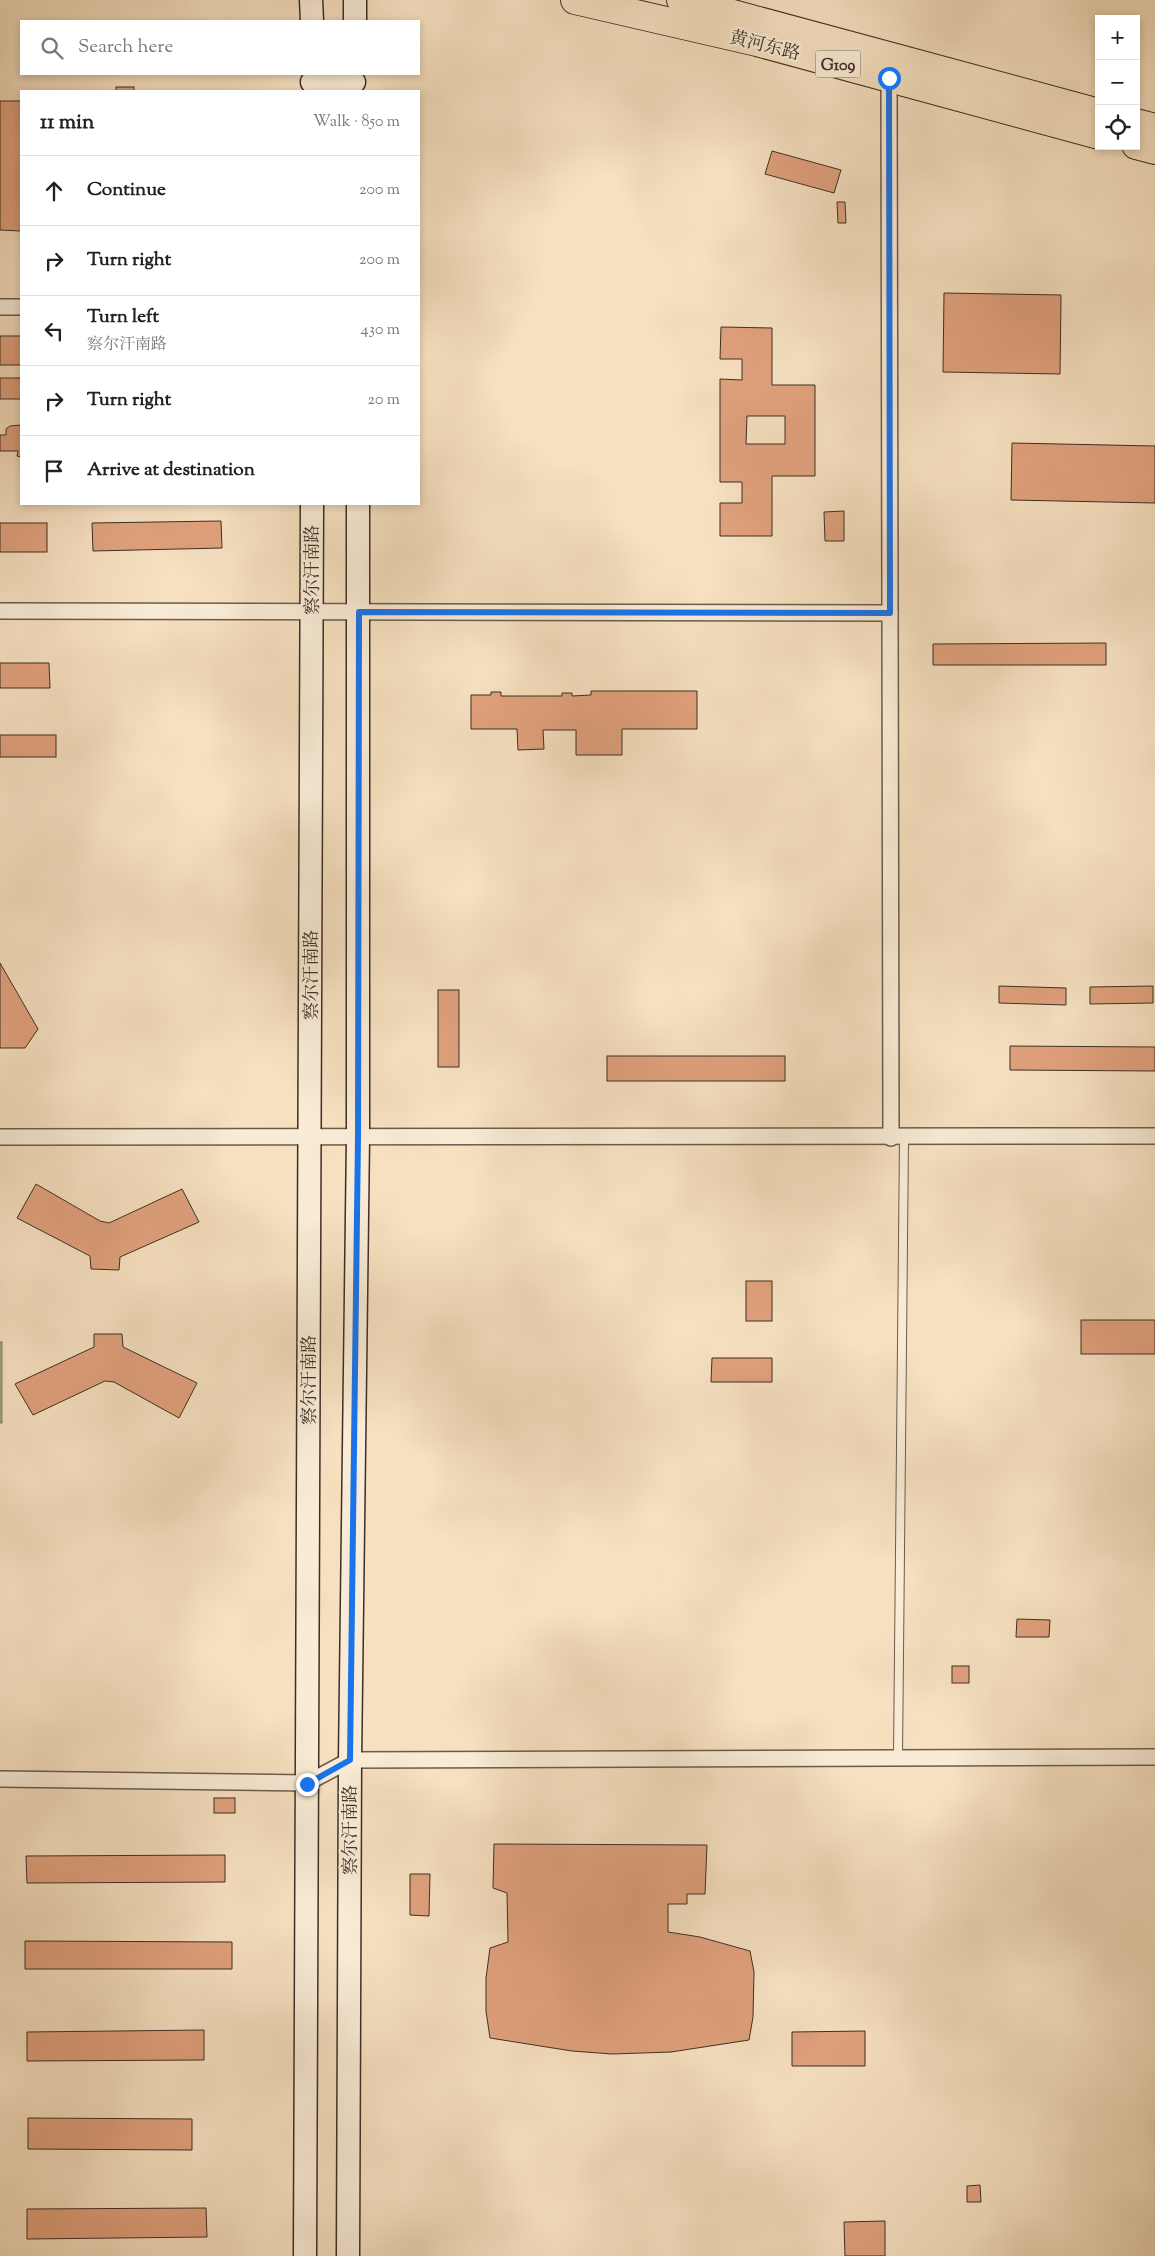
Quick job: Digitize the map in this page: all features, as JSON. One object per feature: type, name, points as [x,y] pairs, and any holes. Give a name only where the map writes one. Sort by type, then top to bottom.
[{"type":"highway","name":"黄河东路","points":[[575,0],[757,42],[1095,134]]},
{"type":"highway","name":"黄河东路","points":[[681,0],[1095,112]]},
{"type":"highway","points":[[1140,124],[1155,128]]},
{"type":"highway","points":[[1140,146],[1155,150]]},
{"type":"main road","points":[[311,0],[312,20]]},
{"type":"main road","points":[[355,0],[355,20]]},
{"type":"main road","points":[[312,82],[354,82]]},
{"type":"main road","name":"察尔汗南路","points":[[305,2256],[311,1137],[312,505]]},
{"type":"main road","name":"察尔汗南路","points":[[348,2256],[350,1760],[358,1137],[358,505]]},
{"type":"street","points":[[889,78],[890,613],[898,1138]]},
{"type":"street","points":[[0,307],[20,307]]},
{"type":"street","points":[[0,611],[890,613]]},
{"type":"street","points":[[0,1137],[898,1138],[1155,1136]]},
{"type":"street","points":[[0,1779],[307,1784],[350,1760],[1155,1757]]},
{"type":"lane","points":[[898,1138],[898,1757]]},
{"type":"green space","points":[[0,1342],[2,1342],[2,1423],[0,1423]]},
{"type":"building","points":[[116,87],[134,87],[134,90],[116,90]]},
{"type":"building","points":[[0,101],[20,101],[20,231],[0,230]]},
{"type":"building","points":[[772,151],[841,170],[834,193],[765,174]]},
{"type":"building","points":[[837,202],[845,202],[846,223],[838,223]]},
{"type":"building","points":[[944,293],[1061,295],[1060,374],[943,372]]},
{"type":"building","points":[[721,327],[772,328],[772,385],[815,385],[815,476],[772,476],[772,536],[720,536],[720,503],[742,503],[742,482],[720,482],[720,379],[742,380],[742,359],[720,359]],"holes":[[[747,416],[785,416],[785,444],[746,444]]]},
{"type":"building","points":[[0,336],[20,336],[20,365],[0,365]]},
{"type":"building","points":[[0,378],[20,378],[20,399],[0,399]]},
{"type":"building","points":[[20,425],[20,457],[17,456],[18,451],[0,451],[0,435],[6,435],[6,429],[10,426]]},
{"type":"building","points":[[1012,443],[1155,446],[1155,503],[1011,500]]},
{"type":"building","points":[[844,511],[844,541],[825,541],[824,512]]},
{"type":"building","points":[[221,521],[222,548],[93,551],[92,523]]},
{"type":"building","points":[[0,523],[47,523],[47,552],[0,552]]},
{"type":"building","points":[[1106,643],[1106,665],[933,665],[933,644]]},
{"type":"building","points":[[0,663],[49,663],[50,688],[0,688]]},
{"type":"building","points":[[591,691],[697,691],[697,729],[622,729],[622,755],[576,755],[576,730],[543,730],[544,749],[518,750],[517,729],[471,729],[471,695],[491,695],[491,692],[501,692],[501,696],[562,696],[562,693],[572,693],[572,696],[591,695]]},
{"type":"building","points":[[0,735],[56,735],[56,757],[0,757]]},
{"type":"building","points":[[0,963],[38,1029],[25,1048],[0,1048]]},
{"type":"building","points":[[999,986],[1066,988],[1066,1005],[999,1003]]},
{"type":"building","points":[[1153,986],[1153,1003],[1090,1004],[1090,987]]},
{"type":"building","points":[[438,990],[459,990],[459,1067],[438,1067]]},
{"type":"building","points":[[1010,1046],[1155,1047],[1155,1071],[1010,1070]]},
{"type":"building","points":[[607,1056],[785,1056],[785,1081],[607,1081]]},
{"type":"building","points":[[36,1184],[100,1221],[109,1223],[182,1189],[199,1222],[120,1257],[119,1270],[91,1269],[90,1256],[17,1218]]},
{"type":"building","points":[[746,1281],[772,1281],[772,1321],[746,1321]]},
{"type":"building","points":[[1081,1320],[1155,1320],[1155,1354],[1081,1354]]},
{"type":"building","points":[[94,1334],[122,1334],[123,1347],[197,1383],[179,1418],[114,1382],[105,1381],[33,1415],[15,1384],[94,1347]]},
{"type":"building","points":[[712,1358],[772,1358],[772,1382],[711,1382]]},
{"type":"building","points":[[1017,1619],[1050,1620],[1049,1637],[1016,1637]]},
{"type":"building","points":[[952,1666],[969,1666],[969,1683],[952,1683]]},
{"type":"building","points":[[214,1798],[235,1798],[235,1813],[214,1813]]},
{"type":"building","points":[[494,1844],[707,1845],[705,1894],[687,1894],[687,1904],[668,1904],[668,1932],[700,1937],[750,1951],[754,1972],[753,2017],[749,2040],[671,2052],[612,2054],[572,2051],[490,2038],[486,2011],[486,1978],[490,1948],[508,1942],[507,1893],[493,1888]]},
{"type":"building","points":[[225,1855],[225,1882],[27,1883],[26,1856]]},
{"type":"building","points":[[410,1874],[430,1874],[429,1916],[410,1915]]},
{"type":"building","points":[[25,1941],[232,1942],[232,1969],[25,1969]]},
{"type":"building","points":[[204,2030],[204,2060],[27,2061],[27,2032]]},
{"type":"building","points":[[865,2031],[865,2066],[792,2066],[792,2032]]},
{"type":"building","points":[[28,2118],[192,2119],[192,2150],[28,2149]]},
{"type":"building","points":[[980,2185],[981,2202],[967,2202],[967,2186]]},
{"type":"building","points":[[206,2208],[207,2237],[27,2239],[27,2209]]},
{"type":"building","points":[[885,2221],[885,2256],[845,2256],[844,2222]]},
{"type":"route","points":[[307,1784],[350,1760],[358,1137],[359,612],[890,613],[889,78]]}]
